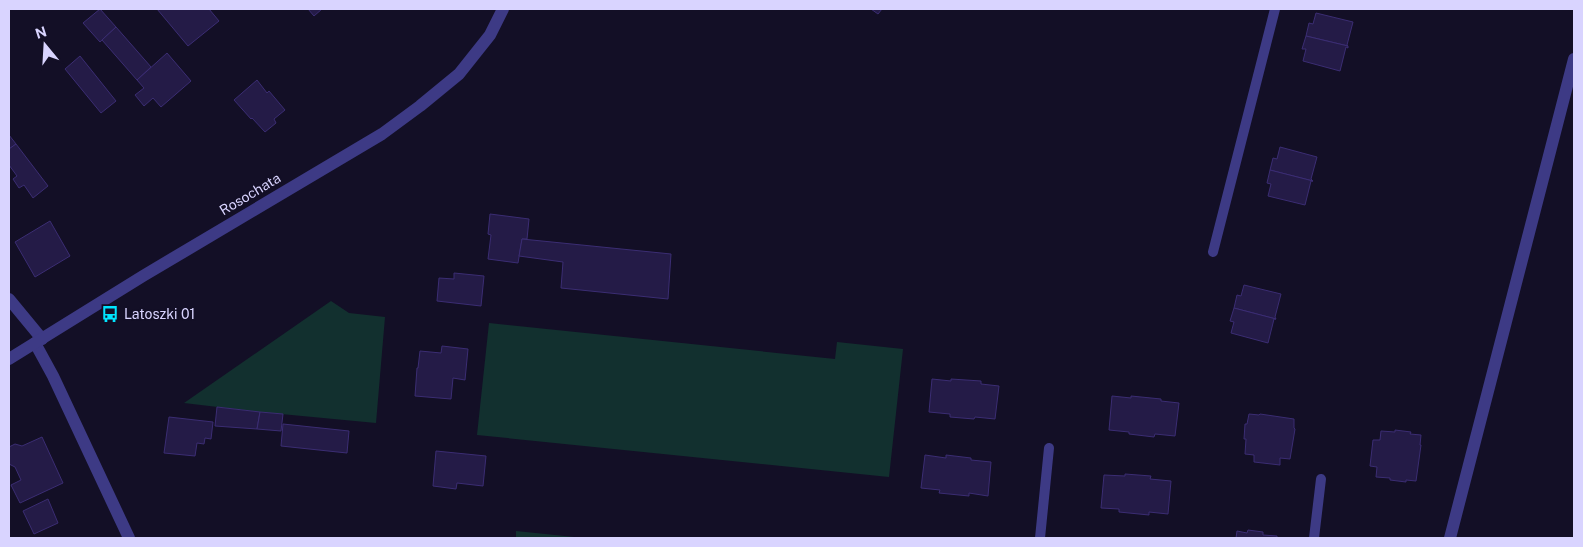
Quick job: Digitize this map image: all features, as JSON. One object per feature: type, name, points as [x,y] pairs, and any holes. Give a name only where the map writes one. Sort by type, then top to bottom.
[{"type":"street","name":"Rosochata","points":[[9,359],[143,276],[382,134],[459,74],[490,34],[502,9]]},
{"type":"street","points":[[1450,538],[1574,58]]},
{"type":"street","points":[[9,299],[38,341],[129,538]]},
{"type":"lane","points":[[1213,252],[1275,9]]},
{"type":"lane","points":[[1040,538],[1049,448]]},
{"type":"lane","points":[[1314,538],[1321,479]]},
{"type":"green space","points":[[331,301],[349,313],[385,317],[376,423],[184,403]]},
{"type":"green space","points":[[489,323],[835,359],[837,342],[903,349],[889,477],[477,435]]},
{"type":"green space","points":[[516,531],[584,538],[516,538]]},
{"type":"building","points":[[100,9],[116,27],[100,42],[83,23]]},
{"type":"building","points":[[157,9],[209,9],[219,21],[188,46]]},
{"type":"building","points":[[308,9],[322,9],[314,16]]},
{"type":"building","points":[[871,9],[882,9],[878,14]]},
{"type":"building","points":[[1316,13],[1353,22],[1348,46],[1306,36],[1309,23],[1313,24]]},
{"type":"building","points":[[116,27],[151,67],[137,80],[102,40]]},
{"type":"building","points":[[1306,36],[1348,46],[1348,48],[1346,47],[1340,71],[1303,61],[1306,49],[1302,49]]},
{"type":"building","points":[[167,53],[191,81],[161,107],[153,98],[144,106],[135,95],[144,88],[137,80]]},
{"type":"building","points":[[80,56],[116,101],[101,113],[65,69]]},
{"type":"building","points":[[257,80],[267,93],[269,91],[285,110],[274,119],[276,123],[265,132],[234,100]]},
{"type":"building","points":[[9,135],[16,144],[9,149]]},
{"type":"building","points":[[16,144],[48,186],[33,198],[24,185],[19,188],[13,179],[17,176],[9,165],[9,149]]},
{"type":"building","points":[[1280,147],[1317,157],[1311,179],[1313,181],[1270,170],[1273,158],[1277,159]]},
{"type":"building","points":[[1270,170],[1313,181],[1311,181],[1305,205],[1268,196],[1271,184],[1267,183]]},
{"type":"building","points":[[490,214],[529,219],[527,239],[522,239],[518,263],[488,259],[491,235],[488,234]]},
{"type":"building","points":[[50,221],[70,256],[35,277],[15,242]]},
{"type":"building","points":[[522,239],[671,254],[668,299],[561,288],[563,262],[519,256]]},
{"type":"building","points":[[454,273],[484,276],[481,306],[437,301],[439,278],[454,279]]},
{"type":"building","points":[[1244,285],[1281,294],[1276,319],[1234,308],[1237,295],[1241,296]]},
{"type":"building","points":[[1234,308],[1276,319],[1274,319],[1268,343],[1231,333],[1234,322],[1230,321]]},
{"type":"building","points":[[442,346],[468,349],[465,380],[453,378],[451,399],[415,396],[420,351],[441,353]]},
{"type":"building","points":[[932,379],[981,381],[981,384],[999,386],[995,419],[950,417],[950,414],[929,412]]},
{"type":"building","points":[[1112,396],[1161,399],[1161,401],[1179,403],[1175,436],[1155,434],[1154,437],[1109,430]]},
{"type":"building","points":[[217,407],[260,412],[257,429],[215,426]]},
{"type":"building","points":[[260,412],[283,414],[281,431],[257,429]]},
{"type":"building","points":[[1249,414],[1294,419],[1295,429],[1290,459],[1280,458],[1280,465],[1254,462],[1254,455],[1245,454],[1245,424],[1247,424]]},
{"type":"building","points":[[169,417],[213,422],[211,439],[205,438],[204,444],[197,443],[195,456],[164,453]]},
{"type":"building","points":[[283,424],[349,431],[347,453],[281,446]]},
{"type":"building","points":[[1395,430],[1421,435],[1416,481],[1406,480],[1406,482],[1376,477],[1377,467],[1370,466],[1373,440],[1380,440],[1381,431],[1395,432]]},
{"type":"building","points":[[42,437],[63,483],[20,503],[11,485],[21,480],[15,467],[9,464],[9,447],[15,444],[22,446]]},
{"type":"building","points":[[436,451],[486,456],[483,486],[457,483],[456,489],[433,486]]},
{"type":"building","points":[[925,455],[946,458],[946,455],[991,462],[988,496],[969,493],[969,496],[939,493],[940,490],[921,488]]},
{"type":"building","points":[[1125,474],[1151,476],[1150,479],[1171,481],[1168,514],[1149,512],[1149,515],[1119,512],[1119,509],[1101,508],[1104,475],[1125,476]]},
{"type":"building","points":[[48,499],[58,523],[34,534],[23,511]]},
{"type":"building","points":[[1248,530],[1263,532],[1263,535],[1277,536],[1277,538],[1236,538],[1237,531],[1247,533]]},
{"type":"place","name":"Latoszki 01","points":[[110,314]]}]
